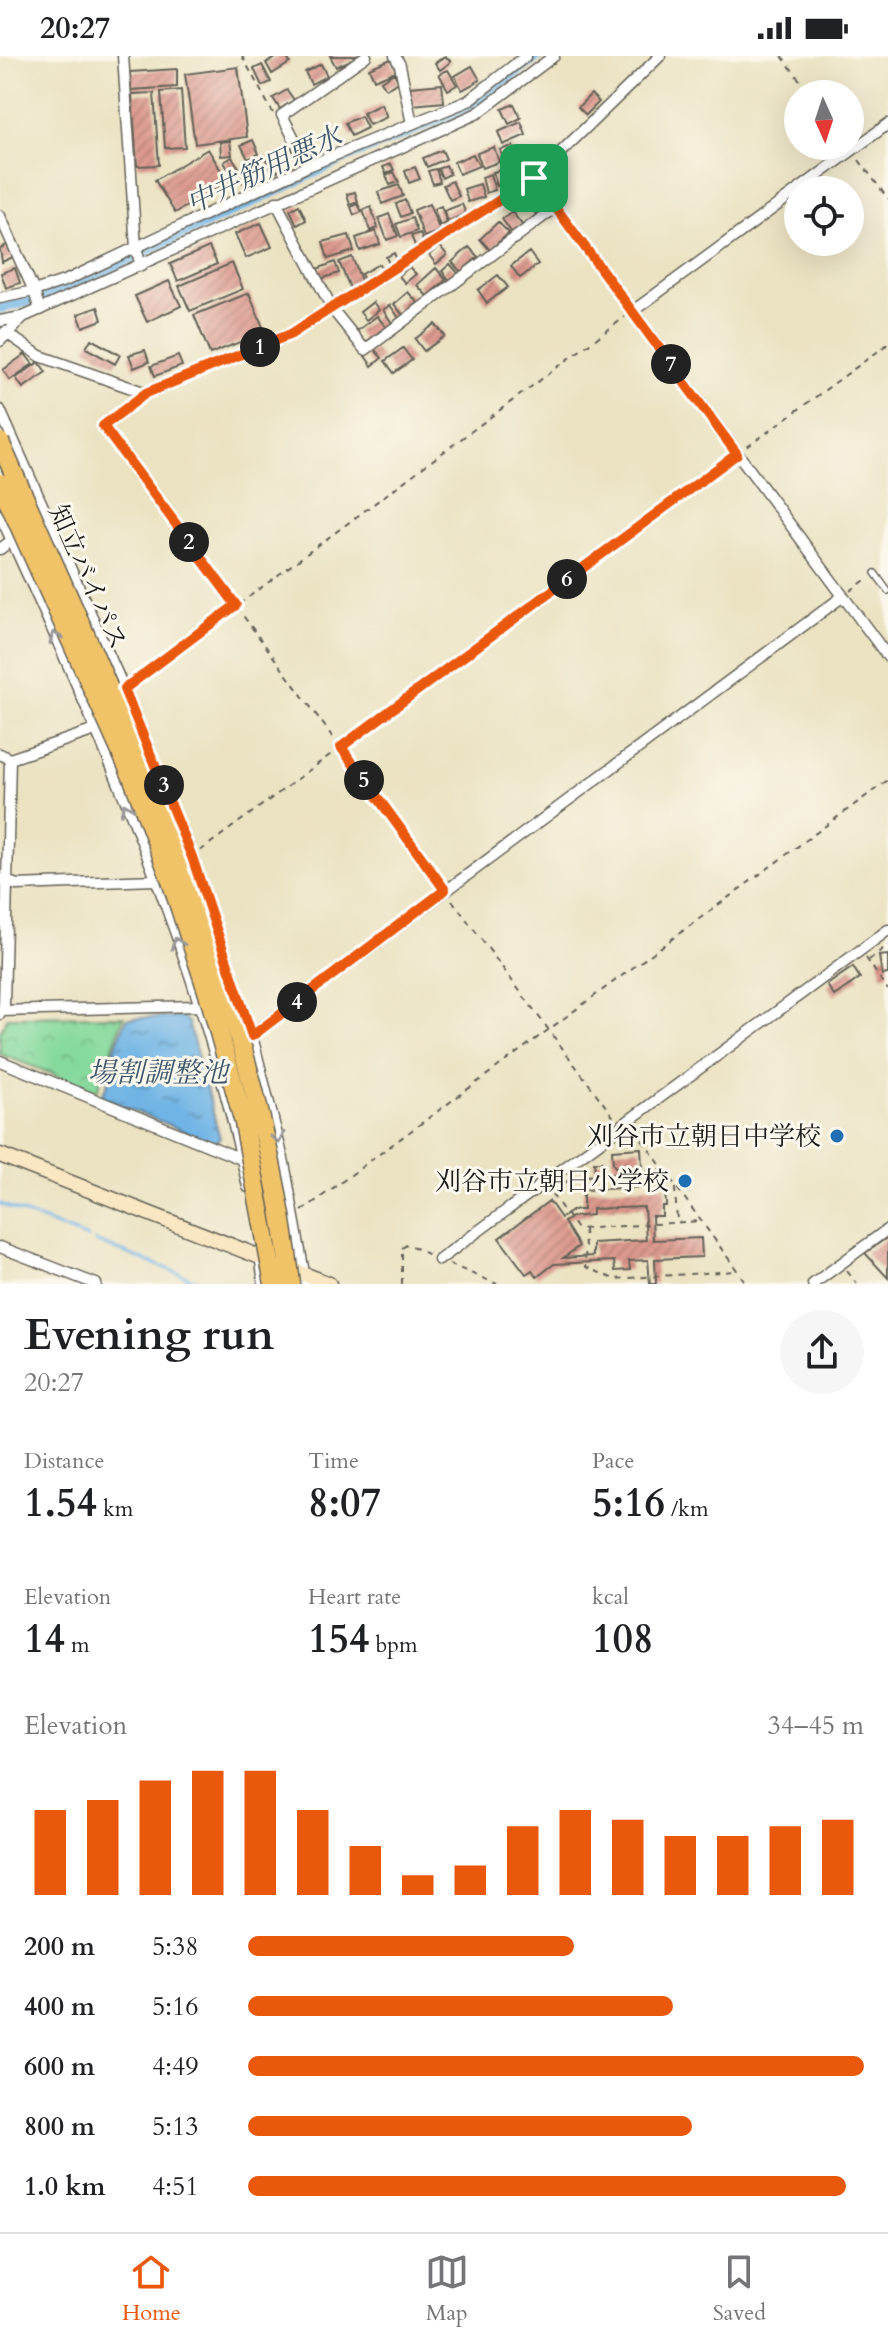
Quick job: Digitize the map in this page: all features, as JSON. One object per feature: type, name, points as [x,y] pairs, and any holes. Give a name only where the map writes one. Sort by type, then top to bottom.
[{"type":"highway","name":"知立バイパス","points":[[0,442],[146,776],[228,1002],[261,1114],[285,1233],[301,1281]]},
{"type":"highway","name":"知立バイパス","points":[[0,483],[133,779],[169,875],[210,1000],[244,1123],[274,1284]]},
{"type":"street","points":[[123,56],[136,248],[141,266]]},
{"type":"street","points":[[308,166],[282,115],[366,56]]},
{"type":"street","points":[[395,56],[400,65],[412,124]]},
{"type":"street","points":[[526,56],[468,101],[308,166],[136,248],[37,300],[2,336],[40,356],[146,393],[291,334],[333,310],[534,178],[656,57]]},
{"type":"street","points":[[0,298],[37,300],[141,266],[276,202],[478,113],[554,56]]},
{"type":"street","points":[[864,142],[888,124]]},
{"type":"street","points":[[817,176],[840,160]]},
{"type":"street","points":[[534,178],[888,657]]},
{"type":"street","points":[[633,311],[784,200]]},
{"type":"street","points":[[276,202],[333,310],[365,350],[556,207]]},
{"type":"street","points":[[0,216],[37,300]]},
{"type":"street","points":[[0,321],[23,317]]},
{"type":"street","points":[[0,410],[124,689],[192,857],[252,1036],[297,1213],[301,1281]]},
{"type":"street","points":[[0,515],[87,708],[155,880],[214,1052],[264,1284]]},
{"type":"street","points":[[0,549],[49,519]]},
{"type":"street","points":[[214,1052],[252,1036],[842,597]]},
{"type":"street","points":[[87,708],[124,689]]},
{"type":"street","points":[[95,730],[5,757],[0,1012],[198,1006]]},
{"type":"street","points":[[4,881],[17,885],[155,880]]},
{"type":"street","points":[[439,1260],[888,930]]},
{"type":"street","points":[[0,1061],[239,1158]]},
{"type":"street","points":[[0,1155],[260,1257],[301,1281],[329,1284]]},
{"type":"street","points":[[813,1284],[888,1229]]},
{"type":"street","points":[[0,1247],[96,1284]]},
{"type":"lane","points":[[875,573],[888,591]]},
{"type":"path","points":[[242,56],[275,118],[282,115]]},
{"type":"path","points":[[782,56],[800,80]]},
{"type":"path","points":[[859,160],[888,199]]},
{"type":"path","points":[[124,689],[633,311]]},
{"type":"path","points":[[192,857],[888,344]]},
{"type":"path","points":[[146,393],[103,426],[548,1030],[664,1170],[747,1284]]},
{"type":"path","points":[[842,597],[875,573]]},
{"type":"path","points":[[297,1213],[888,780]]},
{"type":"path","points":[[868,961],[888,945]]},
{"type":"path","points":[[860,951],[888,990]]},
{"type":"path","points":[[664,1170],[573,1177],[551,1193],[577,1229],[701,1221]]},
{"type":"path","points":[[675,1185],[677,1223]]},
{"type":"path","points":[[584,1228],[586,1267],[614,1279],[737,1271]]},
{"type":"path","points":[[402,1284],[402,1248],[408,1244],[497,1284]]},
{"type":"path","points":[[841,1264],[857,1284]]},
{"type":"path","points":[[624,1278],[624,1284]]},
{"type":"green space","points":[[124,1016],[97,1091],[0,1054],[0,1033],[7,1017]]},
{"type":"water","name":"場割調整池","points":[[182,1017],[188,1022],[220,1138],[214,1143],[101,1098],[115,1066],[109,1063],[127,1018]]},
{"type":"building","points":[[286,56],[290,63],[272,74],[266,63]]},
{"type":"building","points":[[330,56],[359,56],[336,67]]},
{"type":"building","points":[[445,56],[451,62],[440,70],[435,63]]},
{"type":"building","points":[[391,59],[396,71],[374,80],[369,68]]},
{"type":"building","points":[[321,64],[327,76],[311,84],[305,72]]},
{"type":"building","points":[[262,65],[271,82],[262,86],[254,69]]},
{"type":"building","points":[[472,66],[480,80],[462,90],[455,76]]},
{"type":"building","points":[[238,67],[247,137],[195,144],[185,74]]},
{"type":"building","points":[[177,69],[177,87],[131,90],[130,72]]},
{"type":"building","points":[[448,70],[457,85],[448,90],[439,74]]},
{"type":"building","points":[[394,73],[399,82],[386,89],[381,81]]},
{"type":"building","points":[[442,84],[444,102],[412,105],[410,87]]},
{"type":"building","points":[[181,90],[185,147],[165,148],[161,92]]},
{"type":"building","points":[[287,90],[294,100],[280,109],[273,98]]},
{"type":"building","points":[[154,93],[159,165],[137,166],[132,94]]},
{"type":"building","points":[[591,94],[599,102],[586,115],[578,107]]},
{"type":"building","points":[[381,104],[387,117],[369,125],[363,113]]},
{"type":"building","points":[[514,104],[521,118],[509,124],[502,109]]},
{"type":"building","points":[[361,116],[367,128],[351,136],[345,123]]},
{"type":"building","points":[[521,122],[526,135],[503,145],[498,132]]},
{"type":"building","points":[[253,140],[259,154],[248,159],[241,145]]},
{"type":"building","points":[[230,141],[232,155],[221,156],[220,142]]},
{"type":"building","points":[[513,146],[516,155],[503,159],[500,150]]},
{"type":"building","points":[[494,147],[499,162],[482,168],[477,153]]},
{"type":"building","points":[[292,148],[298,162],[273,173],[266,159]]},
{"type":"building","points":[[208,149],[228,182],[175,213],[155,180]]},
{"type":"building","points":[[442,150],[446,159],[427,167],[423,158]]},
{"type":"building","points":[[473,154],[479,166],[459,174],[454,162]]},
{"type":"building","points":[[232,157],[240,169],[231,174],[224,162]]},
{"type":"building","points":[[530,158],[533,171],[516,175],[512,162]]},
{"type":"building","points":[[391,164],[394,170],[386,174],[383,167]]},
{"type":"building","points":[[446,165],[450,174],[442,178],[438,169]]},
{"type":"building","points":[[415,167],[420,179],[409,183],[405,171]]},
{"type":"building","points":[[260,168],[264,177],[245,186],[241,178]]},
{"type":"building","points":[[436,169],[440,182],[433,184],[428,171]]},
{"type":"building","points":[[505,169],[509,183],[497,186],[493,172]]},
{"type":"building","points":[[394,172],[399,182],[390,185],[386,175]]},
{"type":"building","points":[[490,174],[495,190],[486,193],[482,177]]},
{"type":"building","points":[[452,181],[459,196],[450,200],[443,185]]},
{"type":"building","points":[[480,184],[484,197],[468,202],[464,189]]},
{"type":"building","points":[[399,185],[403,196],[382,204],[378,192]]},
{"type":"building","points":[[531,191],[546,208],[537,215],[522,199]]},
{"type":"building","points":[[355,192],[358,202],[350,205],[347,194]]},
{"type":"building","points":[[405,200],[410,213],[401,217],[396,204]]},
{"type":"building","points":[[358,204],[362,212],[354,215],[351,207]]},
{"type":"building","points":[[429,204],[440,231],[424,237],[414,210]]},
{"type":"building","points":[[462,204],[466,214],[448,221],[444,211]]},
{"type":"building","points":[[299,205],[306,220],[297,225],[290,210]]},
{"type":"building","points":[[441,206],[447,223],[440,226],[434,209]]},
{"type":"building","points":[[371,207],[378,228],[370,231],[363,210]]},
{"type":"building","points":[[512,212],[523,226],[512,233],[502,219]]},
{"type":"building","points":[[389,214],[398,236],[387,240],[379,218]]},
{"type":"building","points":[[412,218],[417,231],[401,237],[396,224]]},
{"type":"building","points":[[498,222],[509,233],[490,250],[480,239]]},
{"type":"building","points":[[261,223],[272,247],[246,258],[235,234]]},
{"type":"building","points":[[376,231],[380,244],[360,251],[356,238]]},
{"type":"building","points":[[420,233],[424,244],[416,248],[411,236]]},
{"type":"building","points":[[349,235],[354,251],[328,259],[323,242]]},
{"type":"building","points":[[7,245],[13,257],[2,262],[0,249]]},
{"type":"building","points":[[440,246],[447,255],[436,264],[429,255]]},
{"type":"building","points":[[209,247],[217,264],[178,281],[170,264]]},
{"type":"building","points":[[469,247],[478,257],[461,272],[452,262]]},
{"type":"building","points":[[529,252],[538,264],[520,278],[511,266]]},
{"type":"building","points":[[394,253],[397,260],[389,264],[386,257]]},
{"type":"building","points":[[352,257],[362,283],[350,288],[339,262]]},
{"type":"building","points":[[335,262],[339,273],[321,279],[317,269]]},
{"type":"building","points":[[232,263],[243,289],[190,311],[179,286]]},
{"type":"building","points":[[379,264],[384,273],[365,282],[361,274]]},
{"type":"building","points":[[450,264],[460,275],[451,282],[442,271]]},
{"type":"building","points":[[409,267],[416,274],[405,283],[399,276]]},
{"type":"building","points":[[15,268],[20,283],[6,288],[1,273]]},
{"type":"building","points":[[436,268],[446,280],[427,296],[417,285]]},
{"type":"building","points":[[498,275],[508,287],[487,303],[478,290]]},
{"type":"building","points":[[169,281],[181,306],[147,322],[135,296]]},
{"type":"building","points":[[408,292],[418,303],[403,315],[394,304]]},
{"type":"building","points":[[249,293],[265,332],[210,354],[194,315]]},
{"type":"building","points":[[373,302],[379,310],[366,320],[360,312]]},
{"type":"building","points":[[390,305],[399,318],[392,323],[383,310]]},
{"type":"building","points":[[98,307],[102,320],[83,327],[78,314]]},
{"type":"building","points":[[377,316],[386,327],[365,343],[357,331]]},
{"type":"building","points":[[435,324],[445,336],[424,351],[415,339]]},
{"type":"building","points":[[91,339],[120,355],[115,364],[86,348]]},
{"type":"building","points":[[403,348],[412,360],[394,373],[385,361]]},
{"type":"building","points":[[374,349],[382,358],[372,366],[365,356]]},
{"type":"building","points":[[145,350],[149,362],[134,368],[129,355]]},
{"type":"building","points":[[25,354],[33,364],[10,380],[3,370]]},
{"type":"building","points":[[178,356],[182,366],[155,376],[151,366]]},
{"type":"building","points":[[39,362],[46,372],[23,388],[16,378]]},
{"type":"building","points":[[888,955],[888,974],[882,975],[879,956]]},
{"type":"building","points":[[853,967],[860,978],[834,996],[827,985]]},
{"type":"building","points":[[641,1148],[642,1167],[615,1167],[613,1164],[612,1150]]},
{"type":"building","points":[[594,1162],[602,1162],[603,1170],[595,1170]]},
{"type":"building","points":[[665,1186],[666,1206],[662,1206],[662,1216],[652,1216],[653,1240],[701,1238],[702,1257],[655,1259],[656,1284],[650,1284],[648,1260],[629,1261],[630,1270],[615,1271],[614,1261],[554,1264],[537,1277],[532,1270],[526,1274],[499,1238],[549,1201],[561,1218],[573,1210],[583,1210],[583,1190]],"holes":[[[644,1207],[646,1240],[593,1243],[593,1256],[563,1258],[579,1246],[564,1222],[572,1217],[592,1215],[592,1209]]]},
{"type":"building","points":[[888,1237],[888,1278],[865,1253]]},
{"type":"waterway","name":"中井筋用悪水","points":[[0,308],[39,299],[73,286],[351,155],[470,108],[537,56]]},
{"type":"waterway","points":[[0,1204],[88,1238]]},
{"type":"waterway","points":[[95,1241],[206,1284]]},
{"type":"place","name":"刈谷市立朝日中学校","points":[[837,1136]]},
{"type":"place","name":"刈谷市立朝日小学校","points":[[685,1181]]},
{"type":"route","points":[[534,178],[737,454],[341,747],[445,890],[252,1036],[192,857],[124,689],[236,605],[103,426],[146,393],[291,334],[333,310],[534,178]]}]
